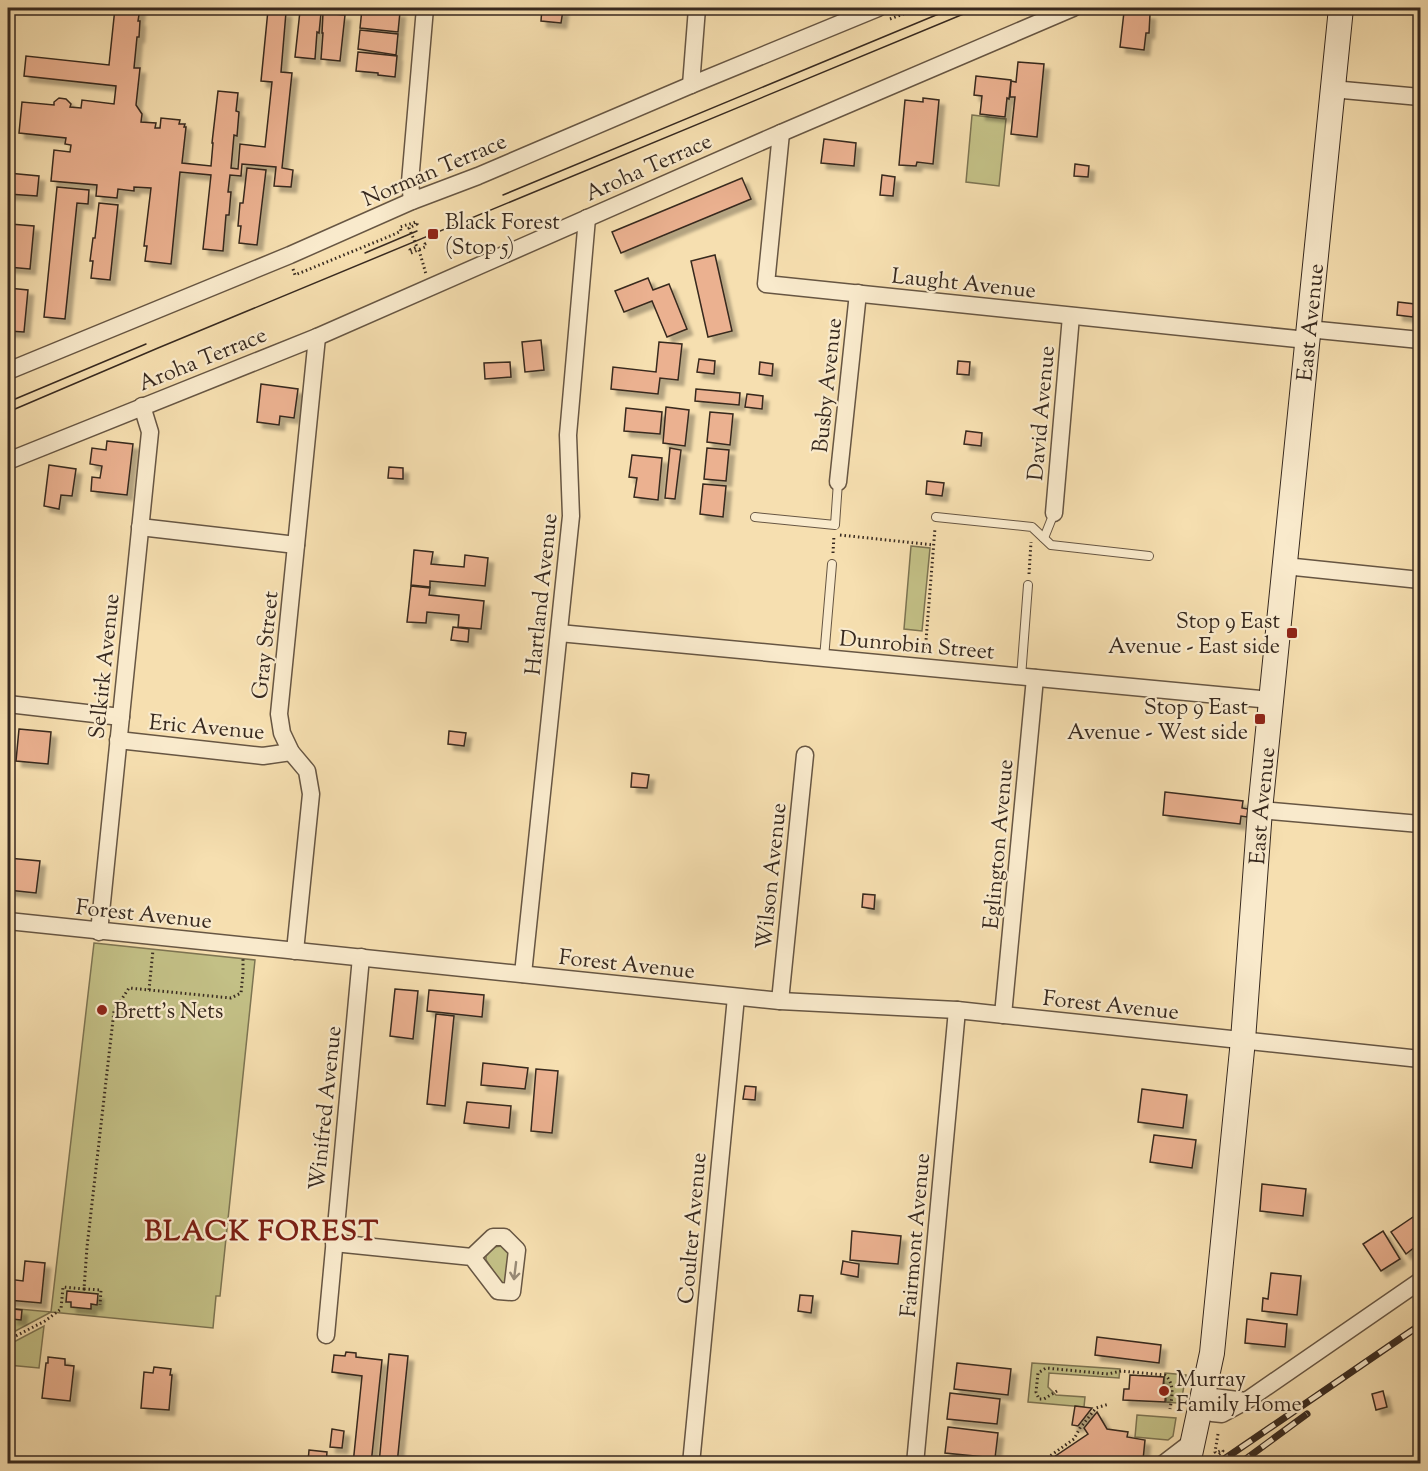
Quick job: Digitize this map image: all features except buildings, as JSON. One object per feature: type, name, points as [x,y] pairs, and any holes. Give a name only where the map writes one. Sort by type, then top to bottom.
[{"type":"street","points":[[412,201],[410,182],[425,8]]},
{"type":"street","points":[[691,85],[698,8]]},
{"type":"street","name":"Norman Terrace","points":[[8,371],[878,8]]},
{"type":"street","name":"Aroha Terrace","points":[[8,461],[317,337],[781,133],[1073,8]]},
{"type":"street","name":"East Avenue","points":[[1191,1452],[1212,1353],[1243,1040],[1260,810],[1341,8]]},
{"type":"street","points":[[1332,89],[1420,97]]},
{"type":"street","name":"Laught Avenue","points":[[781,133],[766,284],[1071,316],[1420,340]]},
{"type":"street","name":"Hartland Avenue","points":[[523,974],[572,516],[568,435],[587,218]]},
{"type":"street","name":"Busby Avenue","points":[[838,482],[858,293]]},
{"type":"street","name":"David Avenue","points":[[1054,513],[1071,316]]},
{"type":"street","name":"Gray Street","points":[[295,951],[311,794],[307,771],[291,752],[282,733],[279,714],[317,337]]},
{"type":"street","name":"Selkirk Avenue","points":[[99,932],[150,432],[142,406]]},
{"type":"street","points":[[140,527],[296,545]]},
{"type":"street","points":[[1285,566],[1420,580]]},
{"type":"street","name":"Dunrobin Street","points":[[559,633],[1271,700]]},
{"type":"street","name":"Eglington Avenue","points":[[1003,1015],[1028,677]]},
{"type":"street","points":[[8,704],[121,717]]},
{"type":"street","name":"Eric Avenue","points":[[118,740],[263,756],[291,752]]},
{"type":"street","name":"Wilson Avenue","points":[[780,1001],[805,755]]},
{"type":"street","points":[[1260,810],[1420,824]]},
{"type":"street","name":"Forest Avenue","points":[[8,921],[736,997],[957,1010],[1420,1059]]},
{"type":"street","name":"Winifred Avenue","points":[[326,1335],[361,957]]},
{"type":"street","name":"Coulter Avenue","points":[[691,1464],[736,997]]},
{"type":"street","name":"Fairmont Avenue","points":[[915,1464],[957,1010]]},
{"type":"street","points":[[334,1243],[472,1257]]},
{"type":"street","points":[[1215,1415],[1246,1401],[1420,1281]]},
{"type":"street","name":"East Avenue","points":[[1205,1464],[1215,1415],[1212,1353]]},
{"type":"street","points":[[1163,1464],[1191,1452]]},
{"type":"lane","points":[[755,517],[835,525],[838,482]]},
{"type":"lane","points":[[1044,538],[1054,513]]},
{"type":"lane","points":[[936,517],[1032,526],[1052,545],[1149,556]]},
{"type":"lane","points":[[824,658],[832,564]]},
{"type":"lane","points":[[1028,585],[1028,677]]},
{"type":"path","points":[[293,269],[295,275],[401,231],[400,227],[416,222],[417,224],[410,228],[417,247],[410,250],[411,253],[425,247],[428,243]]},
{"type":"path","points":[[419,249],[429,287]]},
{"type":"path","points":[[924,668],[936,517]]},
{"type":"path","points":[[1028,585],[1032,526]]},
{"type":"path","points":[[832,564],[834,535],[934,545]]},
{"type":"path","points":[[149,990],[154,949]]},
{"type":"path","points":[[84,1289],[114,1011],[129,988],[231,998],[241,993],[243,958]]},
{"type":"path","points":[[8,1340],[45,1321],[61,1309],[63,1287],[101,1290],[100,1305]]},
{"type":"path","points":[[1058,1391],[1039,1400],[1036,1392],[1038,1373],[1046,1368],[1108,1374],[1121,1371],[1165,1375],[1172,1386],[1170,1409]]},
{"type":"path","points":[[1048,1464],[1050,1456],[1074,1439],[1096,1408],[1109,1404]]},
{"type":"path","points":[[1215,1415],[1215,1452],[1223,1451],[1218,1455],[1223,1464]]},
{"type":"shaded area","points":[[972,115],[1006,119],[999,186],[966,182]]},
{"type":"shaded area","points":[[911,546],[930,548],[922,631],[904,629]]},
{"type":"shaded area","points":[[94,943],[255,960],[220,1296],[216,1296],[213,1328],[51,1312]]},
{"type":"shaded area","points":[[503,1246],[510,1254],[505,1283],[501,1283],[486,1260],[486,1256],[493,1247]]},
{"type":"shaded area","points":[[8,1308],[51,1312],[8,1335]]},
{"type":"shaded area","points":[[44,1326],[39,1368],[8,1365],[8,1345]]},
{"type":"shaded area","points":[[1032,1363],[1120,1369],[1119,1378],[1049,1373],[1048,1387],[1056,1395],[1085,1397],[1084,1407],[1028,1402]]},
{"type":"shaded area","points":[[1165,1373],[1186,1375],[1182,1397],[1177,1403],[1166,1402]]},
{"type":"shaded area","points":[[1137,1415],[1176,1418],[1173,1436],[1168,1440],[1135,1437]]},
{"type":"tram line","points":[[503,195],[953,8]]},
{"type":"tram line","points":[[8,412],[978,8]]},
{"type":"tram line","points":[[365,253],[417,231]]},
{"type":"tram line","points":[[8,402],[146,344]]},
{"type":"railway","points":[[1217,1464],[1420,1325]]},
{"type":"railway","points":[[1239,1464],[1307,1414]]},
{"type":"place","name":"Black Forest (Stop 5)","points":[[433,234]]},
{"type":"place","name":"Stop 9 East Avenue - East side","points":[[1292,633]]},
{"type":"place","name":"Stop 9 East Avenue - West side","points":[[1260,719]]},
{"type":"place","name":"Brett's Nets","points":[[102,1010]]},
{"type":"place","name":"Murray Family Home","points":[[1164,1391]]},
{"type":"district","name":"BLACK FOREST","points":[[262,1230]]}]
